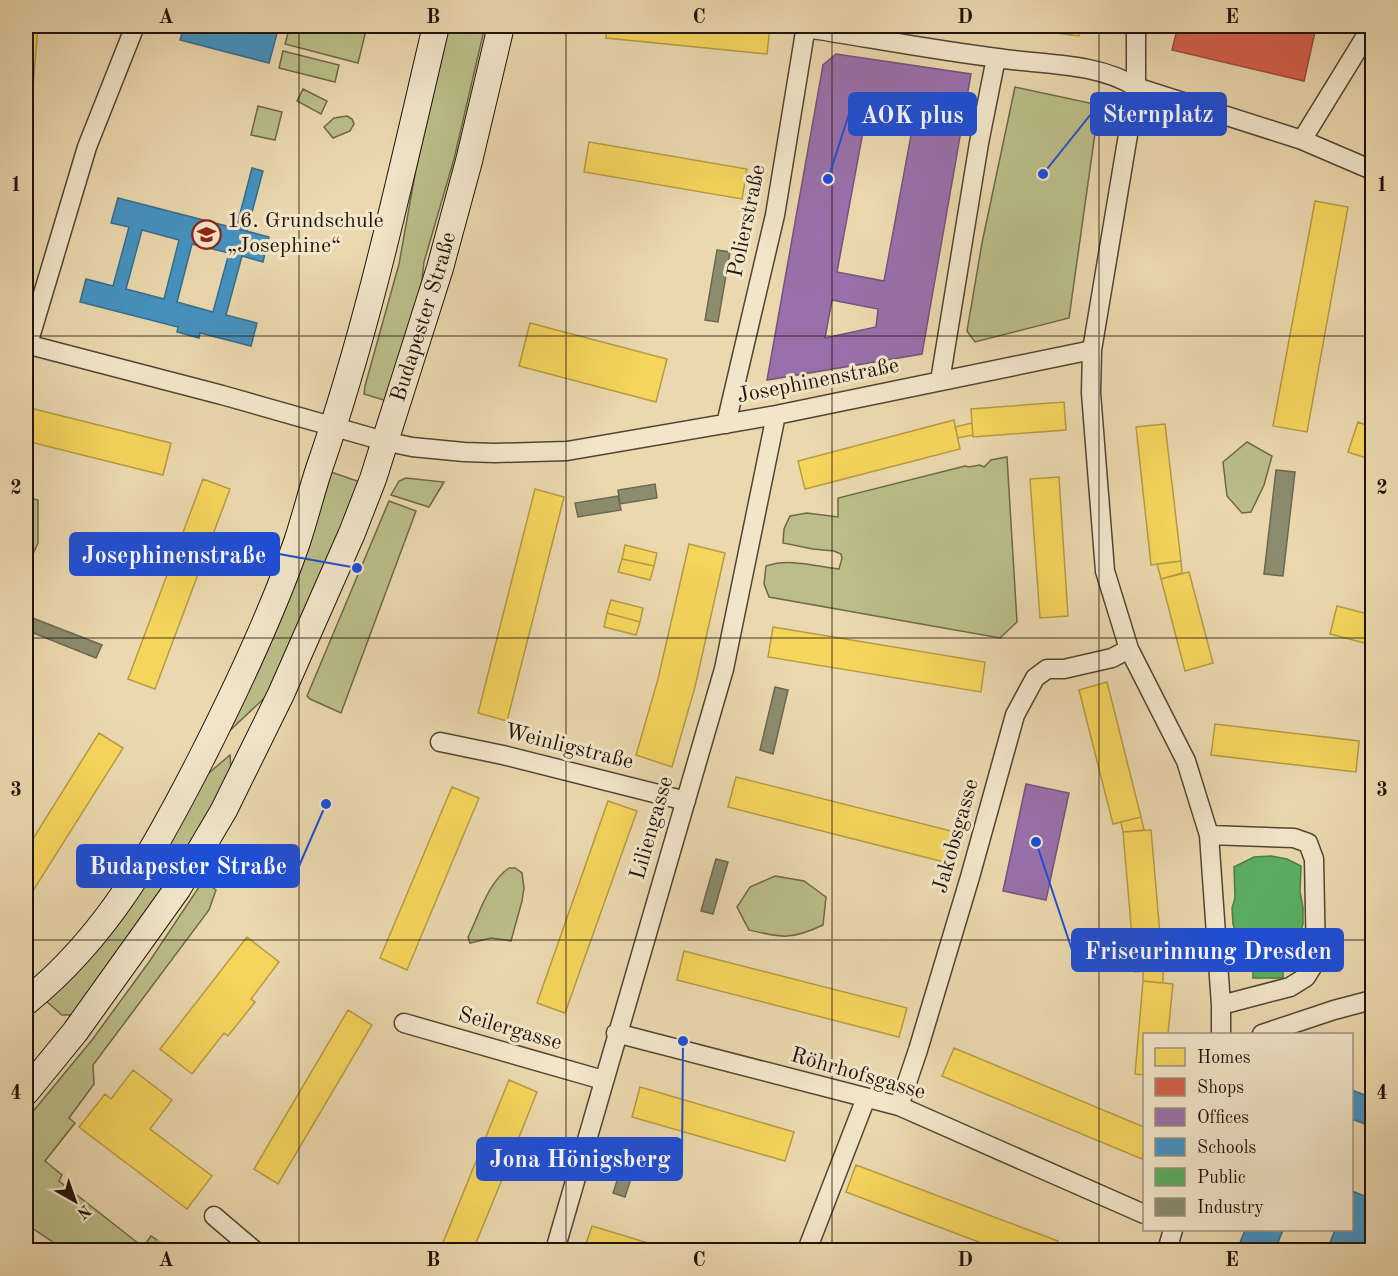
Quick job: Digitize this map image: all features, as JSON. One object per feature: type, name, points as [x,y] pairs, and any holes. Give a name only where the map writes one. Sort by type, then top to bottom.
[{"type":"main road","points":[[26,1002],[51,981],[100,928],[146,863],[252,655],[297,542],[333,427],[381,258],[436,26]]},
{"type":"main road","name":"Budapester Straße","points":[[26,1092],[75,1032],[178,888],[224,810],[267,724],[373,479],[440,268],[469,161],[501,26]]},
{"type":"street","points":[[27,344],[87,147],[135,26]]},
{"type":"street","points":[[806,26],[996,58],[1097,71],[1119,77],[1136,87],[1302,140],[1372,170]]},
{"type":"street","name":"Polierstraße","points":[[726,424],[775,215],[806,26]]},
{"type":"street","points":[[1137,26],[1136,87],[1092,350],[1091,393],[1105,572],[1129,649],[1186,761],[1209,835],[1221,1033]]},
{"type":"street","points":[[1302,140],[1372,26]]},
{"type":"street","points":[[940,381],[979,143],[996,58]]},
{"type":"street","name":"Josephinenstraße","points":[[27,344],[384,441],[412,447],[464,452],[567,451],[777,415],[1092,350]]},
{"type":"street","name":"Liliengasse","points":[[555,1251],[616,1033],[724,669],[777,415]]},
{"type":"street","name":"Jakobsgasse","points":[[899,1106],[970,878],[1015,715],[1035,678],[1047,669],[1064,669],[1112,658],[1129,649]]},
{"type":"street","name":"Weinligstraße","points":[[440,742],[503,755],[686,801]]},
{"type":"street","points":[[1209,835],[1294,838],[1308,843],[1314,859],[1316,961],[1306,977],[1290,987],[1221,1005]]},
{"type":"street","points":[[1268,1033],[1334,1010],[1372,1000]]},
{"type":"street","name":"Seilergasse","points":[[404,1023],[603,1080]]},
{"type":"street","name":"Röhrhofsgasse","points":[[616,1033],[899,1106],[1143,1214]]},
{"type":"street","points":[[807,1251],[866,1098]]},
{"type":"street","points":[[214,1216],[254,1251]]},
{"type":"street","points":[[1167,1251],[1173,1231]]},
{"type":"green space","points":[[290,26],[367,26],[358,63],[285,44]]},
{"type":"green space","points":[[449,26],[485,26],[454,159],[424,262],[419,308],[387,401],[364,394],[365,386],[399,264],[416,169]]},
{"type":"green space","points":[[283,51],[339,65],[335,82],[279,68]]},
{"type":"green space","points":[[1015,87],[1099,105],[1069,318],[975,342],[967,331],[982,243]]},
{"type":"green space","points":[[303,89],[327,101],[321,114],[297,101]]},
{"type":"green space","points":[[258,106],[282,112],[275,140],[251,135]]},
{"type":"green space","points":[[347,116],[354,124],[350,131],[333,138],[324,127],[334,118]]},
{"type":"green space","points":[[1247,442],[1272,456],[1264,485],[1251,512],[1242,513],[1227,496],[1223,462]]},
{"type":"green space","points":[[1007,457],[1017,622],[1000,638],[769,597],[764,584],[766,566],[793,563],[839,569],[842,558],[841,554],[834,551],[783,543],[784,529],[790,516],[807,513],[838,517],[838,498],[965,466],[984,467],[991,460]]},
{"type":"green space","points":[[331,472],[360,482],[276,687],[222,738]]},
{"type":"green space","points":[[406,478],[444,482],[429,507],[391,495],[399,481]]},
{"type":"green space","points":[[26,497],[38,500],[38,543],[26,569]]},
{"type":"green space","points":[[389,501],[416,511],[341,713],[307,696]]},
{"type":"green space","points":[[230,755],[231,770],[193,849],[73,1015],[62,1015],[46,1001],[84,964],[203,778]]},
{"type":"green space","points":[[509,868],[515,868],[522,873],[524,888],[511,941],[491,938],[470,943],[468,937],[490,890]]},
{"type":"green space","points":[[775,876],[804,881],[826,897],[823,925],[803,933],[787,936],[749,930],[737,907],[750,887]]},
{"type":"green space","points":[[203,881],[216,890],[209,910],[93,1065],[94,1084],[69,1118],[75,1123],[45,1161],[62,1175],[59,1181],[143,1247],[151,1236],[157,1240],[150,1250],[65,1250],[26,1224],[26,1126],[31,1114],[92,1040],[149,962]]},
{"type":"building: Homes","points":[[26,26],[38,26],[26,173]]},
{"type":"building: Homes","points":[[607,26],[770,26],[767,54],[606,38]]},
{"type":"building: Homes","points":[[1001,26],[1080,26],[1079,36]]},
{"type":"building: Homes","points":[[589,142],[747,169],[742,199],[584,172]]},
{"type":"building: Homes","points":[[1315,201],[1348,207],[1307,432],[1273,426]]},
{"type":"building: Homes","points":[[530,323],[667,359],[656,402],[519,366]]},
{"type":"building: Homes","points":[[1064,402],[1066,430],[973,437],[971,409]]},
{"type":"building: Homes","points":[[26,407],[171,443],[163,475],[26,441]]},
{"type":"building: Homes","points":[[954,420],[960,449],[805,489],[798,461]]},
{"type":"building: Homes","points":[[1358,422],[1372,427],[1372,460],[1348,452]]},
{"type":"building: Homes","points":[[972,423],[973,435],[958,438],[955,427]]},
{"type":"building: Homes","points":[[1165,424],[1181,561],[1151,565],[1136,427]]},
{"type":"building: Homes","points":[[1059,477],[1068,616],[1040,618],[1030,479]]},
{"type":"building: Homes","points":[[203,479],[230,489],[155,689],[128,679]]},
{"type":"building: Homes","points":[[535,489],[564,497],[507,721],[478,713]]},
{"type":"building: Homes","points":[[689,544],[725,553],[695,687],[672,767],[636,755],[658,679]]},
{"type":"building: Homes","points":[[625,545],[657,553],[654,566],[622,559]]},
{"type":"building: Homes","points":[[622,559],[654,566],[650,580],[618,572]]},
{"type":"building: Homes","points":[[1181,561],[1182,573],[1161,579],[1157,564]]},
{"type":"building: Homes","points":[[1189,572],[1213,663],[1185,671],[1161,579]]},
{"type":"building: Homes","points":[[611,600],[643,608],[640,622],[607,613]]},
{"type":"building: Homes","points":[[1337,606],[1372,615],[1372,645],[1330,634]]},
{"type":"building: Homes","points":[[607,613],[640,622],[636,635],[604,627]]},
{"type":"building: Homes","points":[[773,627],[985,662],[981,692],[768,657]]},
{"type":"building: Homes","points":[[1107,682],[1141,817],[1113,824],[1079,690]]},
{"type":"building: Homes","points":[[1215,724],[1359,741],[1356,772],[1211,755]]},
{"type":"building: Homes","points":[[99,733],[123,748],[26,902],[26,850]]},
{"type":"building: Homes","points":[[736,777],[959,833],[952,864],[728,807]]},
{"type":"building: Homes","points":[[452,787],[479,798],[407,970],[380,958]]},
{"type":"building: Homes","points":[[608,801],[637,811],[565,1013],[537,1003]]},
{"type":"building: Homes","points":[[1141,817],[1144,830],[1123,832],[1121,822]]},
{"type":"building: Homes","points":[[1151,830],[1163,969],[1135,972],[1123,832]]},
{"type":"building: Homes","points":[[247,937],[279,962],[251,999],[255,1002],[228,1036],[224,1033],[192,1074],[160,1049]]},
{"type":"building: Homes","points":[[684,951],[907,1008],[899,1037],[677,980]]},
{"type":"building: Homes","points":[[1163,969],[1163,983],[1143,981],[1143,971]]},
{"type":"building: Homes","points":[[1143,981],[1173,984],[1168,1033],[1143,1033],[1143,1075],[1135,1074]]},
{"type":"building: Homes","points":[[348,1010],[372,1025],[278,1184],[254,1169]]},
{"type":"building: Homes","points":[[954,1048],[1143,1127],[1142,1159],[942,1076]]},
{"type":"building: Homes","points":[[133,1070],[172,1100],[150,1129],[212,1176],[187,1209],[79,1127],[105,1094],[111,1099]]},
{"type":"building: Homes","points":[[509,1080],[537,1092],[508,1165],[473,1250],[440,1250]]},
{"type":"building: Homes","points":[[640,1087],[794,1132],[785,1161],[632,1117]]},
{"type":"building: Homes","points":[[856,1165],[1058,1241],[1055,1250],[1000,1250],[846,1192]]},
{"type":"building: Homes","points":[[592,1226],[671,1250],[584,1250]]},
{"type":"building: Homes","points":[[157,1240],[172,1250],[150,1250]]},
{"type":"building: Shops","points":[[1178,26],[1289,26],[1315,32],[1304,81],[1172,50]]},
{"type":"building: Offices","points":[[836,54],[971,74],[922,354],[767,380],[823,65]],"holes":[[[865,121],[912,130],[884,281],[837,272]],[[832,300],[878,309],[876,327],[825,338]]]},
{"type":"building: Offices","points":[[1026,784],[1069,793],[1046,900],[1003,891]]},
{"type":"building: Schools","points":[[184,26],[279,26],[269,63],[180,40]]},
{"type":"building: Schools","points":[[252,168],[263,171],[247,231],[236,229]]},
{"type":"building: Schools","points":[[118,198],[269,237],[263,262],[242,256],[226,315],[257,323],[251,346],[200,333],[199,338],[177,332],[178,327],[80,302],[86,279],[113,286],[129,227],[111,223]],"holes":[[[142,230],[179,240],[164,299],[126,289]],[[192,244],[229,253],[213,312],[177,302]]]},
{"type":"building: Schools","points":[[1353,1090],[1372,1098],[1372,1127],[1353,1119]]},
{"type":"building: Schools","points":[[1353,1191],[1372,1199],[1372,1250],[1327,1250],[1335,1231],[1353,1231]]},
{"type":"building: Schools","points":[[1245,1231],[1283,1231],[1275,1250],[1237,1250]]},
{"type":"building: Public","points":[[1271,856],[1287,859],[1301,866],[1302,961],[1283,962],[1283,978],[1253,978],[1253,963],[1234,961],[1236,933],[1232,908],[1235,898],[1234,867],[1254,857]]},
{"type":"building: Industry","points":[[717,250],[730,252],[718,322],[705,320]]},
{"type":"building: Industry","points":[[1276,470],[1295,472],[1283,576],[1264,574]]},
{"type":"building: Industry","points":[[655,484],[657,498],[620,504],[618,490]]},
{"type":"building: Industry","points":[[618,496],[621,510],[578,517],[575,503]]},
{"type":"building: Industry","points":[[30,617],[102,645],[96,658],[26,630],[26,621],[29,622]]},
{"type":"building: Industry","points":[[775,687],[788,690],[773,754],[760,750]]},
{"type":"building: Industry","points":[[716,859],[728,862],[713,914],[701,911]]},
{"type":"building: Industry","points":[[625,1156],[637,1160],[625,1197],[613,1193]]},
{"type":"place","name":"Sternplatz","points":[[1043,174]]},
{"type":"place","name":"AOK plus","points":[[828,179]]},
{"type":"place","name":"16. Grundschule „Josephine“","points":[[206,234]]},
{"type":"place","name":"Josephinenstraße","points":[[357,568]]},
{"type":"place","name":"Budapester Straße","points":[[326,804]]},
{"type":"place","name":"Friseurinnung Dresden","points":[[1036,842]]},
{"type":"place","name":"Jona Hönigsberg","points":[[683,1041]]}]
